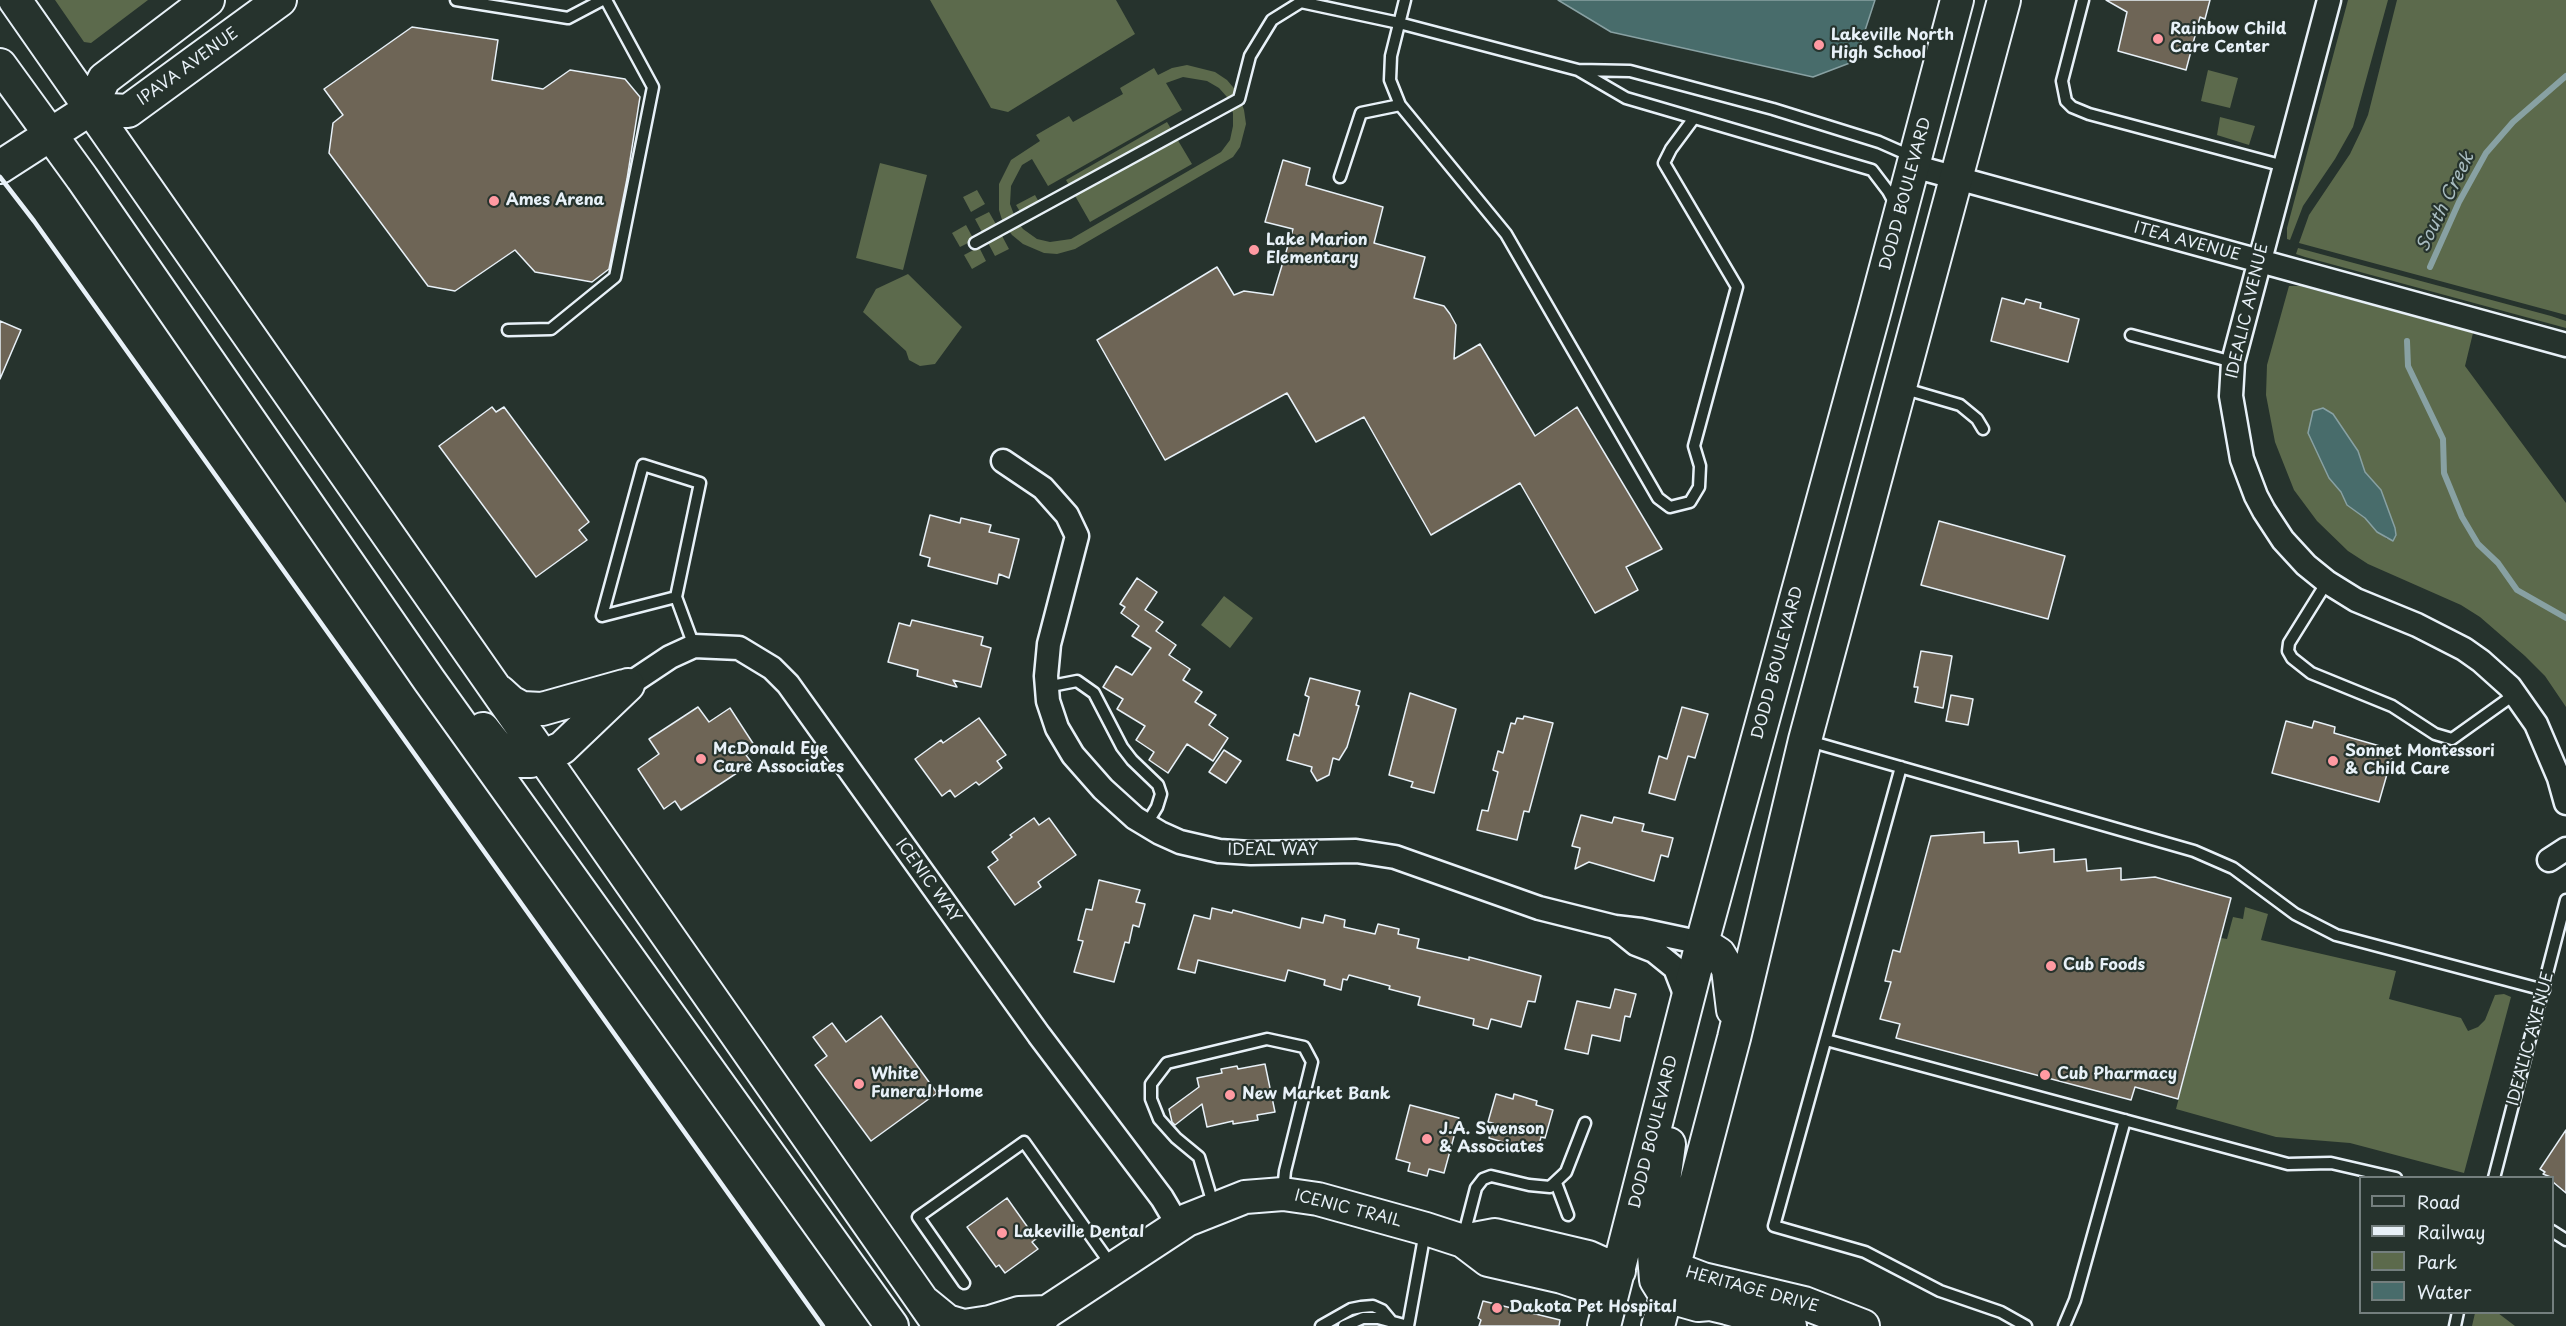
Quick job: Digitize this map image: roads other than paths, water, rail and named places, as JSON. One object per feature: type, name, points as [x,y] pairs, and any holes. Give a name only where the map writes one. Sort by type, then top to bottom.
[{"type":"main road","points":[[15,0],[491,682],[511,702],[522,708],[542,709],[628,685]]},
{"type":"main road","points":[[0,167],[90,108],[104,79],[208,0]]},
{"type":"main road","name":"IPAVA AVENUE","points":[[90,108],[128,111],[280,0]]},
{"type":"main road","name":"DODD BOULEVARD","points":[[1619,1271],[1687,999],[1957,0]]},
{"type":"main road","points":[[1658,1326],[1734,1038],[1805,740],[2004,0]]},
{"type":"main road","points":[[0,64],[82,178],[429,680],[891,1321]]},
{"type":"main road","points":[[429,680],[468,712],[506,758],[531,761],[562,748],[628,685]]},
{"type":"main road","name":"ICENIC TRAIL","points":[[491,682],[931,1314],[964,1326],[990,1322],[1019,1313],[1044,1319],[1178,1225],[1245,1197],[1282,1194],[1318,1199],[1426,1229],[1463,1241],[1488,1260],[1562,1276],[1584,1284],[1613,1317]]},
{"type":"main road","points":[[1702,943],[1719,954],[1728,969],[1733,994],[1734,1038]]},
{"type":"main road","points":[[1668,1074],[1667,1102],[1671,1132],[1654,1255],[1656,1280],[1670,1282]]},
{"type":"main road","name":"ICENIC TRAIL","points":[[1463,1241],[1495,1235],[1588,1257],[1619,1271]]},
{"type":"main road","points":[[1613,1317],[1628,1304],[1625,1283],[1619,1271]]},
{"type":"main road","name":"HERITAGE DRIVE","points":[[1670,1282],[1703,1279],[1804,1303],[1863,1326]]},
{"type":"main road","name":"HERITAGE DRIVE","points":[[1670,1282],[1698,1305],[1710,1304],[1790,1326]]},
{"type":"street","name":"IDEALIC AVENUE","points":[[2330,0],[2233,362],[2231,396],[2237,439],[2256,496],[2283,540],[2306,564],[2327,582],[2356,600],[2417,625],[2464,649],[2481,661],[2516,693],[2544,743],[2559,778],[2566,803]]},
{"type":"street","name":"ITEA AVENUE","points":[[1913,166],[2566,345]]},
{"type":"street","name":"IDEAL WAY","points":[[1003,461],[1043,488],[1067,515],[1077,536],[1049,644],[1046,687],[1057,728],[1073,755],[1103,789],[1146,825],[1180,842],[1219,851],[1251,854],[1356,851],[1395,857],[1529,904],[1615,927],[1702,943]]},
{"type":"street","name":"ICENIC WAY","points":[[628,685],[670,657],[694,646],[739,648],[772,668],[788,684],[1039,1035],[1162,1198],[1178,1225]]},
{"type":"street","name":"IDEAL WAY","points":[[1615,927],[1636,944],[1654,951],[1675,968],[1687,999]]},
{"type":"lane","points":[[456,0],[568,18],[604,0],[653,87],[615,277],[551,329],[508,330]]},
{"type":"lane","points":[[1405,0],[1391,56],[1390,80],[1400,105],[1506,234],[1658,498],[1670,507],[1689,502],[1698,487],[1700,466],[1694,446],[1737,287],[1664,163],[1671,149],[1694,118]]},
{"type":"lane","points":[[2083,0],[2062,81],[2066,101],[2072,107],[2089,114],[2284,166]]},
{"type":"lane","points":[[975,243],[1239,99],[1250,56],[1272,20],[1302,2],[1399,23],[1578,70],[1630,71],[1773,109],[1879,142],[1904,153],[1913,166]]},
{"type":"lane","points":[[1578,70],[1626,98],[1872,170],[1888,191],[1900,214]]},
{"type":"lane","points":[[1340,177],[1361,114],[1400,105]]},
{"type":"lane","points":[[2131,335],[2233,362]]},
{"type":"lane","points":[[1899,387],[1960,405],[1977,419],[1983,429]]},
{"type":"lane","points":[[676,597],[602,616],[643,465],[700,483],[676,597],[694,646]]},
{"type":"lane","points":[[2327,582],[2289,643],[2288,651],[2292,658],[2311,673],[2391,706],[2435,734],[2452,739],[2516,693]]},
{"type":"lane","points":[[1046,687],[1077,681],[1094,693],[1122,747],[1158,785],[1161,794],[1157,807],[1146,825]]},
{"type":"lane","points":[[1805,740],[2206,855],[2233,868],[2295,914],[2348,940],[2544,990]]},
{"type":"lane","points":[[1901,767],[1774,1226],[1866,1252],[1940,1291],[2001,1312],[2026,1326]]},
{"type":"lane","name":"IDEALIC AVENUE","points":[[2495,1176],[2566,900]]},
{"type":"lane","points":[[1215,1209],[1199,1156],[1176,1138],[1160,1119],[1151,1099],[1151,1084],[1167,1063],[1268,1039],[1304,1047],[1312,1062],[1285,1171],[1282,1194]]},
{"type":"lane","points":[[1826,1040],[2288,1164],[2337,1164],[2388,1176]]},
{"type":"lane","points":[[2064,1326],[2075,1300],[2125,1120]]},
{"type":"lane","points":[[1463,1241],[1476,1188],[1483,1179],[1491,1176],[1529,1185],[1550,1187],[1566,1172],[1585,1123]]},
{"type":"lane","points":[[964,1283],[918,1217],[1024,1142],[1114,1269]]},
{"type":"lane","points":[[1556,1183],[1568,1215]]},
{"type":"lane","points":[[1344,1326],[1378,1318],[1408,1326],[1426,1229]]},
{"type":"lane","points":[[1321,1326],[1361,1306],[1373,1306],[1382,1310],[1392,1322]]},
{"type":"water","name":"Lakeville North High School","points":[[1558,0],[1875,0],[1855,61],[1813,77],[1611,32]]},
{"type":"water","points":[[2323,408],[2333,414],[2358,451],[2365,472],[2381,490],[2395,528],[2396,535],[2393,541],[2377,532],[2365,518],[2347,505],[2341,492],[2329,478],[2308,433],[2313,411]]},
{"type":"waterway","name":"South Creek","points":[[2430,267],[2459,202],[2486,153],[2513,122],[2566,76]]},
{"type":"waterway","name":"South Creek","points":[[2407,341],[2408,366],[2443,439],[2444,473],[2462,517],[2478,544],[2498,563],[2517,590],[2566,618]]},
{"type":"railway","points":[[0,177],[34,221],[823,1326]]},
{"type":"place","name":"Rainbow Child Care Center","points":[[2158,39]]},
{"type":"place","name":"Lakeville North High School","points":[[1819,45]]},
{"type":"place","name":"Ames Arena","points":[[494,201]]},
{"type":"place","name":"Lake Marion Elementary","points":[[1254,250]]},
{"type":"place","name":"McDonald Eye Care Associates","points":[[701,759]]},
{"type":"place","name":"Sonnet Montessori & Child Care","points":[[2333,761]]},
{"type":"place","name":"Cub Foods","points":[[2051,966]]},
{"type":"place","name":"Cub Pharmacy","points":[[2045,1075]]},
{"type":"place","name":"White Funeral Home","points":[[859,1084]]},
{"type":"place","name":"New Market Bank","points":[[1230,1095]]},
{"type":"place","name":"J.A. Swenson & Associates","points":[[1427,1139]]},
{"type":"place","name":"Lakeville Dental","points":[[1002,1233]]},
{"type":"place","name":"Dakota Pet Hospital","points":[[1497,1308]]}]
